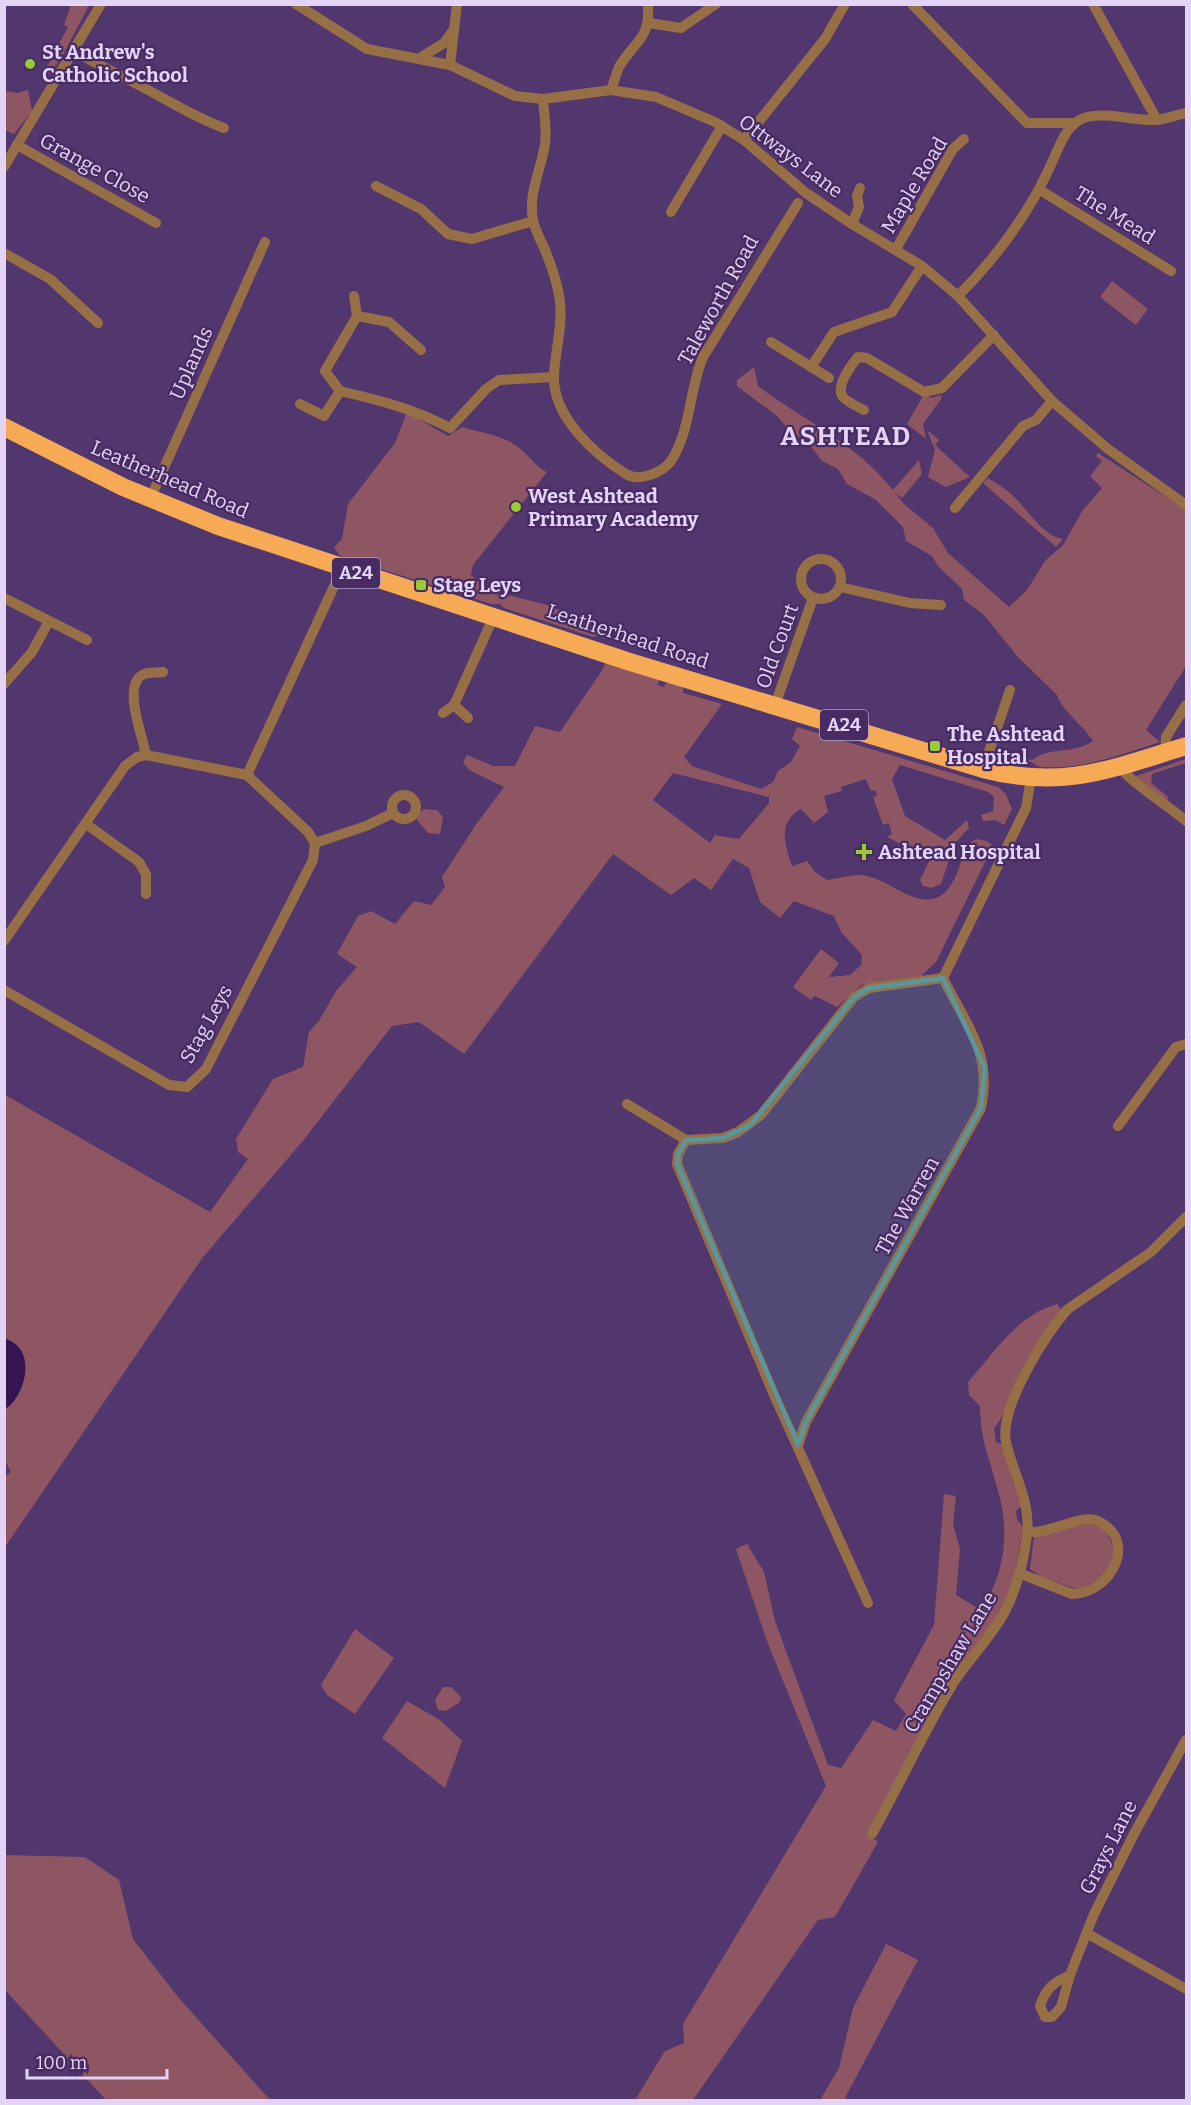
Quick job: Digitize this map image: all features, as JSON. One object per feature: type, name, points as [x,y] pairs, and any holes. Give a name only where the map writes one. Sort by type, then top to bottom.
[{"type":"highway","name":"Leatherhead Road","points":[[4,427],[150,499],[342,569],[494,616],[630,662],[983,769],[1031,778],[1082,776],[1186,746]]},
{"type":"street","points":[[4,167],[101,4]]},
{"type":"street","name":"Ottways Lane","points":[[296,4],[367,49],[450,65],[515,96],[543,99],[611,90],[656,97],[722,126],[744,140],[793,183],[852,224],[922,266],[958,296],[1052,401],[1108,449],[1186,505]]},
{"type":"street","points":[[450,65],[457,4]]},
{"type":"street","points":[[611,90],[620,67],[639,43],[649,23],[648,4]]},
{"type":"street","points":[[649,23],[681,28],[716,4]]},
{"type":"street","points":[[744,140],[825,39],[845,4]]},
{"type":"street","points":[[912,4],[1027,123],[1075,123],[1088,117],[1157,120],[1186,113]]},
{"type":"street","points":[[1093,4],[1157,120]]},
{"type":"street","points":[[420,58],[444,43],[454,28]]},
{"type":"street","points":[[73,50],[104,70],[147,89],[196,118],[224,128]]},
{"type":"street","name":"Taleworth Road","points":[[543,99],[546,143],[534,180],[533,221],[552,266],[560,302],[561,315],[554,377],[557,401],[580,435],[606,460],[629,476],[649,477],[670,462],[689,415],[692,385],[702,360],[798,203]]},
{"type":"street","points":[[958,296],[986,268],[1023,219],[1040,190],[1065,135],[1075,123]]},
{"type":"street","points":[[670,212],[722,126]]},
{"type":"street","name":"Maple Road","points":[[896,249],[953,149],[964,139]]},
{"type":"street","name":"Grange Close","points":[[17,145],[156,223]]},
{"type":"street","points":[[376,186],[421,209],[448,234],[472,239],[533,221]]},
{"type":"street","points":[[852,224],[860,207],[856,196],[860,188]]},
{"type":"street","name":"The Mead","points":[[1040,190],[1171,272]]},
{"type":"street","name":"Uplands","points":[[150,499],[265,243]]},
{"type":"street","points":[[4,254],[50,279],[98,322]]},
{"type":"street","points":[[811,367],[834,332],[892,312],[922,266]]},
{"type":"street","points":[[354,296],[357,316],[325,371],[339,391],[390,402],[419,412],[450,429],[486,389],[499,380],[554,377]]},
{"type":"street","points":[[357,316],[389,322],[421,350]]},
{"type":"street","points":[[864,410],[843,398],[842,383],[858,357],[864,356],[924,392],[942,388],[994,335]]},
{"type":"street","points":[[771,342],[829,378]]},
{"type":"street","points":[[300,404],[324,416],[339,391]]},
{"type":"street","points":[[955,508],[1023,426],[1036,420],[1052,401]]},
{"type":"street","name":"Old Court","points":[[819,558],[829,560],[838,567],[842,577],[840,587],[834,596],[824,600],[813,598],[805,592],[800,582],[802,571],[808,562],[819,558]]},
{"type":"street","points":[[248,775],[342,569]]},
{"type":"street","points":[[840,587],[910,603],[941,605]]},
{"type":"street","points":[[4,597],[87,640]]},
{"type":"street","name":"Old Court","points":[[775,705],[813,598]]},
{"type":"street","points":[[443,713],[454,705],[494,616]]},
{"type":"street","points":[[4,684],[32,652],[49,621]]},
{"type":"street","points":[[146,755],[132,692],[140,677],[163,672]]},
{"type":"street","points":[[983,769],[1010,690]]},
{"type":"street","points":[[454,705],[468,718]]},
{"type":"street","points":[[1165,753],[1166,737],[1186,705]]},
{"type":"street","points":[[4,941],[125,766],[136,757],[146,755],[248,775],[308,832],[315,843],[366,826],[393,813]]},
{"type":"street","points":[[1120,766],[1126,777],[1148,790],[1186,821]]},
{"type":"street","points":[[627,1104],[686,1140],[723,1138],[750,1125],[854,997],[878,986],[943,978],[1026,808],[1031,778]]},
{"type":"street","points":[[86,824],[140,862],[146,874],[146,894]]},
{"type":"street","name":"Stag Leys","points":[[4,990],[169,1084],[187,1087],[206,1069],[313,860],[315,843]]},
{"type":"street","name":"The Warren","points":[[798,1445],[806,1422],[981,1108],[986,1087],[985,1068],[977,1044],[943,978]]},
{"type":"street","points":[[1118,1126],[1176,1047],[1186,1044]]},
{"type":"street","points":[[686,1140],[678,1154],[677,1164],[774,1395],[868,1603]]},
{"type":"street","name":"Crampshaw Lane","points":[[872,1834],[954,1683],[1001,1618],[1019,1573],[1028,1532],[1024,1497],[1006,1439],[1007,1421],[1024,1377],[1058,1321],[1068,1309],[1151,1252],[1186,1217]]},
{"type":"street","points":[[1019,1573],[1072,1594],[1080,1594],[1097,1587],[1108,1578],[1119,1557],[1119,1548],[1111,1530],[1092,1519],[1082,1519],[1049,1531],[1028,1532]]},
{"type":"street","name":"Grays Lane","points":[[1070,1975],[1094,1914],[1135,1832],[1186,1740]]},
{"type":"street","points":[[1088,1934],[1186,1989]]},
{"type":"highlighted area","points":[[943,978],[985,1068],[981,1108],[806,1422],[798,1445],[677,1164],[678,1154],[686,1140],[723,1138],[750,1125],[854,997],[869,988]]},
{"type":"shaded area","points":[[71,5],[89,5],[62,57],[45,80],[42,76],[68,27],[64,25]]},
{"type":"shaded area","points":[[28,90],[32,111],[14,134],[5,130],[5,91],[18,93]]},
{"type":"shaded area","points":[[1112,281],[1148,309],[1136,325],[1100,297]]},
{"type":"shaded area","points":[[754,367],[758,386],[863,459],[893,490],[919,460],[922,474],[902,498],[895,493],[904,504],[933,528],[948,553],[1009,607],[1027,590],[1045,561],[1063,545],[1083,510],[1102,488],[1090,476],[1102,461],[1096,456],[1098,453],[1186,510],[1186,666],[1146,730],[1160,742],[1117,756],[1072,766],[1042,767],[1026,762],[998,762],[996,754],[1006,752],[1032,760],[1046,753],[1077,748],[1093,741],[1064,707],[1057,695],[1017,656],[984,615],[964,600],[962,589],[938,566],[932,556],[906,541],[903,527],[876,500],[847,484],[838,469],[822,461],[809,444],[737,386],[737,380]]},
{"type":"shaded area","points":[[924,394],[932,398],[941,395],[941,399],[923,424],[926,439],[907,424]]},
{"type":"shaded area","points":[[407,412],[448,436],[462,427],[503,439],[520,448],[547,472],[473,565],[471,575],[488,590],[551,606],[601,631],[599,635],[593,637],[504,608],[500,604],[491,604],[340,556],[334,547],[342,539],[348,504],[395,443]]},
{"type":"shaded area","points":[[927,430],[939,440],[935,445],[970,477],[946,487],[928,477],[935,450]]},
{"type":"shaded area","points":[[988,478],[1009,492],[1049,533],[1063,539],[1056,547],[983,483]]},
{"type":"shaded area","points":[[606,660],[660,679],[657,685],[664,687],[668,679],[684,684],[683,693],[722,704],[684,757],[692,766],[761,789],[773,782],[778,771],[791,762],[800,746],[792,739],[797,727],[998,787],[1005,793],[1012,809],[1004,825],[996,820],[983,821],[981,815],[993,811],[994,797],[988,792],[900,765],[892,779],[905,816],[945,840],[967,820],[969,828],[955,843],[941,884],[931,888],[923,886],[920,880],[930,859],[887,837],[892,834],[889,823],[883,825],[873,797],[877,796],[875,790],[871,791],[866,779],[841,787],[842,791],[824,796],[828,812],[814,823],[801,809],[788,820],[785,842],[792,866],[807,861],[815,872],[827,880],[855,875],[866,876],[911,896],[924,899],[934,899],[949,888],[955,879],[965,846],[976,839],[987,841],[993,846],[936,962],[921,976],[861,985],[837,1007],[815,996],[811,1000],[793,987],[821,949],[839,963],[829,977],[850,975],[861,965],[862,955],[841,932],[834,916],[794,901],[780,918],[760,902],[749,868],[733,859],[711,890],[694,878],[671,895],[613,854],[464,1054],[419,1022],[392,1026],[302,1142],[203,1257],[5,1547],[5,1476],[11,1472],[5,1461],[5,1409],[11,1405],[21,1387],[8,1339],[5,1339],[5,1095],[210,1212],[248,1159],[238,1152],[236,1139],[273,1079],[303,1067],[309,1032],[319,1021],[336,991],[357,967],[337,954],[358,916],[371,911],[395,924],[414,901],[431,905],[445,887],[442,877],[477,823],[504,787],[469,770],[463,762],[467,755],[493,766],[515,766],[535,726],[560,732],[603,669]],"holes":[[[673,773],[769,797],[769,803],[739,839],[715,835],[710,843],[653,800]]]},
{"type":"shaded area","points":[[1186,759],[1186,763],[1152,774],[1151,783],[1168,797],[1167,801],[1136,780],[1136,776]]},
{"type":"shaded area","points":[[424,809],[437,810],[443,817],[440,834],[428,833],[417,820],[417,814]]},
{"type":"shaded area","points":[[1057,1304],[1062,1311],[1029,1356],[1018,1376],[1004,1413],[994,1428],[996,1442],[1003,1445],[1013,1482],[1023,1505],[1016,1511],[1017,1519],[1023,1527],[1015,1575],[1002,1608],[868,1835],[878,1842],[835,1917],[818,1920],[693,2100],[635,2100],[665,2051],[684,2043],[683,2024],[826,1786],[768,1644],[736,1549],[747,1544],[764,1572],[775,1621],[828,1765],[841,1768],[873,1720],[896,1731],[906,1714],[894,1700],[934,1625],[944,1494],[956,1496],[953,1524],[960,1549],[956,1595],[981,1610],[989,1596],[1000,1567],[1004,1522],[1002,1506],[984,1439],[980,1406],[969,1395],[968,1382],[1018,1326],[1030,1317]]},
{"type":"shaded area","points":[[5,1339],[22,1351],[25,1372],[19,1393],[5,1409]]},
{"type":"shaded area","points":[[1089,1523],[1105,1530],[1117,1554],[1108,1575],[1079,1590],[1040,1576],[1030,1569],[1034,1537]]},
{"type":"shaded area","points":[[355,1629],[394,1658],[355,1714],[327,1695],[321,1685]]},
{"type":"shaded area","points":[[443,1687],[451,1687],[461,1697],[460,1702],[446,1711],[438,1710],[435,1700]]},
{"type":"shaded area","points":[[407,1701],[440,1720],[462,1741],[445,1788],[382,1738]]},
{"type":"shaded area","points":[[5,1855],[85,1857],[119,1880],[133,1939],[178,1997],[270,2100],[106,2100],[5,1990]]},
{"type":"shaded area","points":[[886,1944],[918,1960],[844,2100],[820,2100],[839,2068],[853,2008]]},
{"type":"place","name":"St Andrew's Catholic School","points":[[30,64]]},
{"type":"place","name":"West Ashtead Primary Academy","points":[[516,507]]},
{"type":"place","name":"Stag Leys","points":[[421,585]]},
{"type":"place","name":"The Ashtead Hospital","points":[[935,746]]},
{"type":"place","name":"Ashtead Hospital","points":[[864,852]]},
{"type":"district","name":"ASHTEAD","points":[[846,436]]}]
